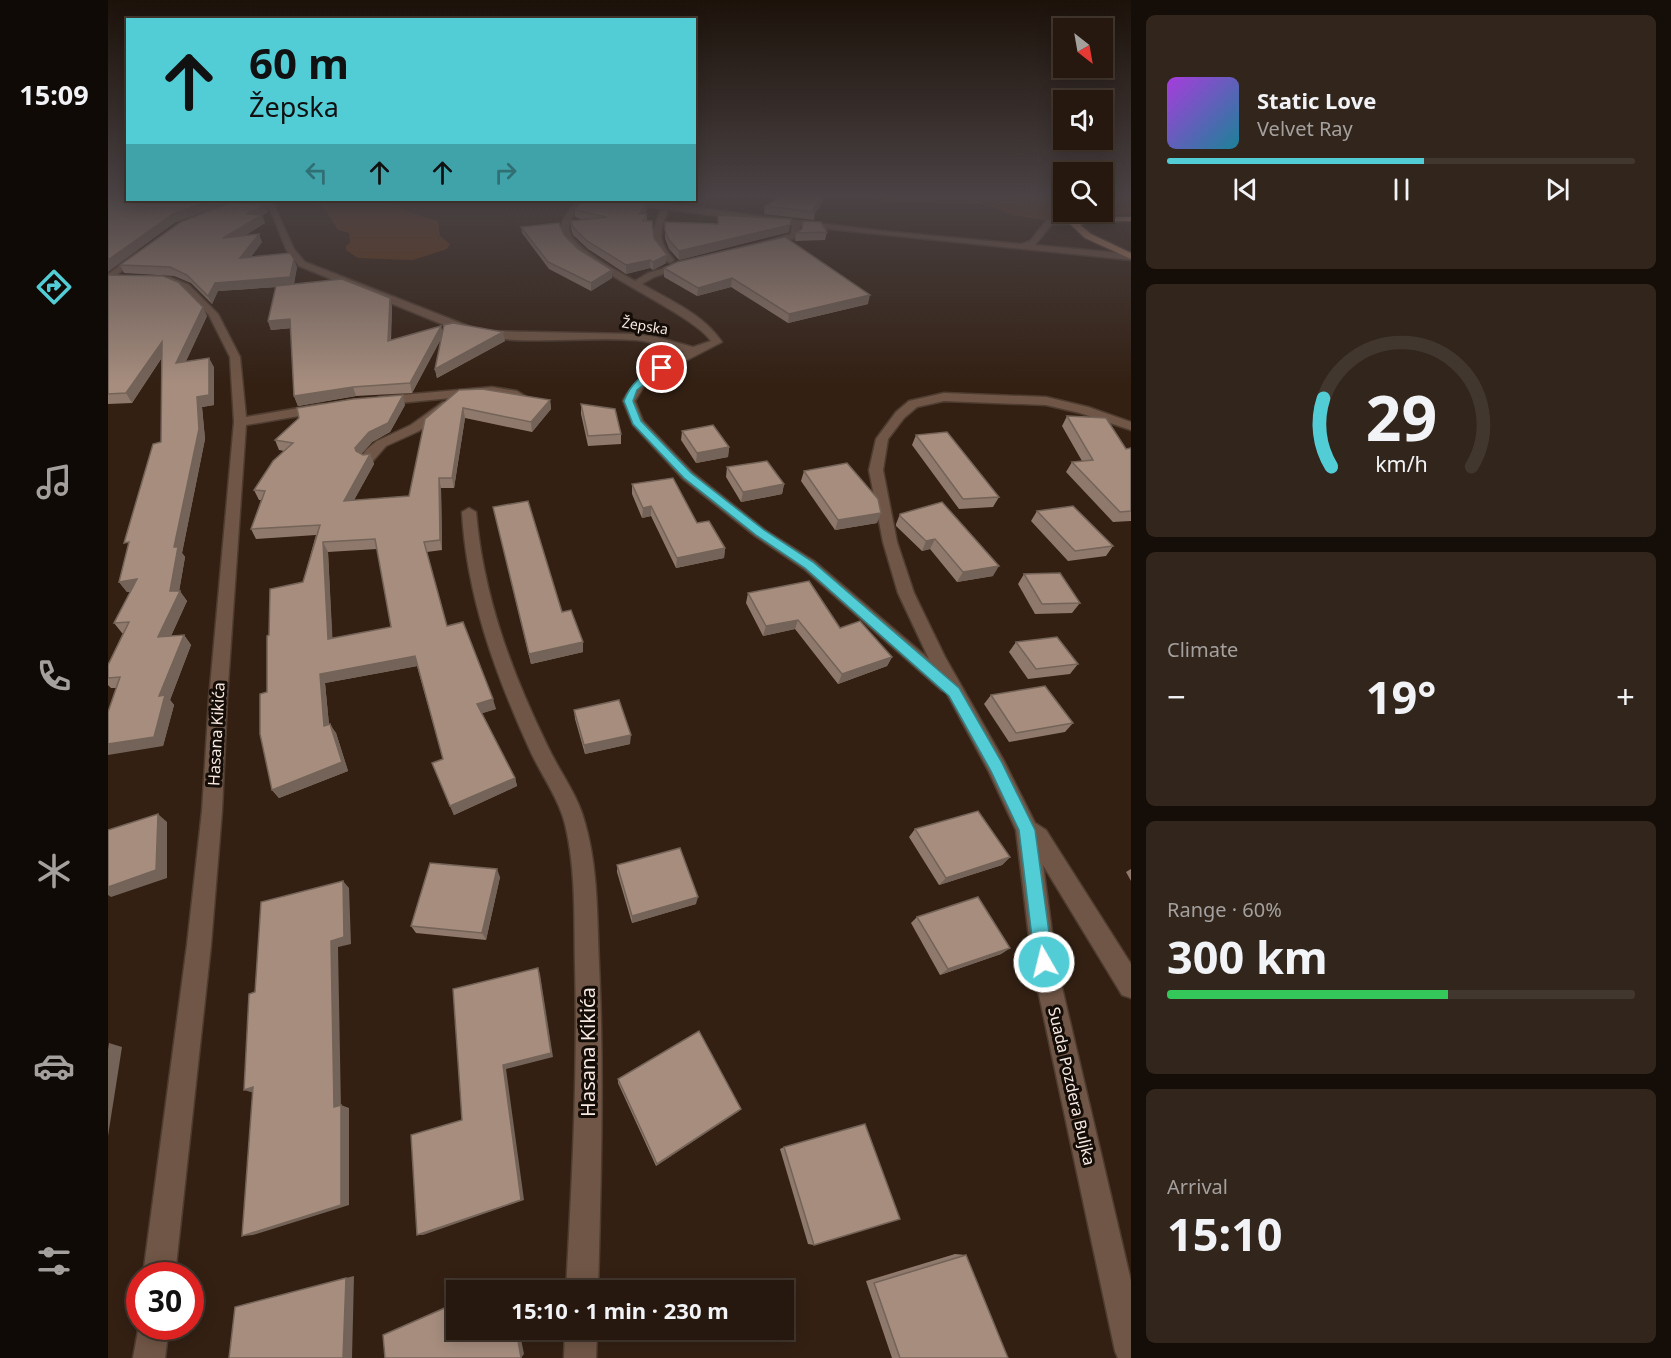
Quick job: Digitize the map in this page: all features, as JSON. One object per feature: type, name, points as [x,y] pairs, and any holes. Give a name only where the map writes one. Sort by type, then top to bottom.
[{"type":"street","points":[[108,277],[136,257]]},
{"type":"street","name":"Žepska","points":[[294,257],[302,264],[463,329],[508,336],[634,337],[656,340],[693,351]]},
{"type":"street","points":[[592,257],[634,285],[694,318],[715,336],[717,342],[693,351]]},
{"type":"street","points":[[667,257],[676,266]]},
{"type":"street","points":[[634,285],[676,266],[694,261]]},
{"type":"street","name":"Hasana Kikića","points":[[108,277],[170,280],[186,287],[213,314],[235,357],[240,422],[218,699],[212,811],[198,956],[161,1262]]},
{"type":"street","name":"Žepska","points":[[693,351],[647,376],[633,389],[628,401],[637,422],[688,476],[760,532],[809,565],[954,692]]},
{"type":"street","points":[[367,402],[442,397],[488,391],[512,392],[522,398]]},
{"type":"street","points":[[367,459],[370,452],[379,445],[401,436],[425,421],[458,394]]},
{"type":"street","name":"Suada Pozdera Buljka","points":[[1131,426],[1084,410],[1046,401],[944,397],[913,404],[900,415],[882,439],[876,470],[890,542],[906,593],[954,692],[997,767],[1027,830],[1044,962],[1131,1351]]},
{"type":"street","points":[[240,422],[335,406]]},
{"type":"street","name":"Hasana Kikića","points":[[469,512],[470,547],[483,610],[513,694],[574,819],[583,859],[591,1038],[582,1280]]},
{"type":"street","points":[[1027,830],[1038,837],[1131,986]]},
{"type":"street","points":[[149,1358],[151,1340]]},
{"type":"street","points":[[580,1340],[580,1358]]},
{"type":"shaded area","points":[[357,257],[421,257],[413,260]]},
{"type":"building","points":[[131,257],[294,259],[290,277],[215,283],[208,296],[187,275],[170,267],[120,265]]},
{"type":"building","points":[[544,257],[592,257],[612,270],[591,283],[548,262]]},
{"type":"building","points":[[614,257],[662,257],[653,262],[650,260],[626,265]]},
{"type":"building","points":[[697,257],[815,257],[870,295],[789,314],[732,278],[698,288],[664,268]]},
{"type":"building","points":[[108,275],[163,276],[178,282],[203,307],[176,363],[209,358],[209,395],[197,397],[199,429],[174,547],[178,547],[170,591],[180,591],[158,637],[184,635],[159,696],[165,695],[154,737],[108,744],[108,712],[120,677],[108,678],[108,665],[129,622],[114,623],[137,579],[119,582],[129,542],[124,543],[153,444],[161,442],[162,342],[126,393],[108,394]]},
{"type":"building","points":[[342,279],[390,298],[388,341],[441,326],[410,383],[353,387],[294,396],[290,319],[268,321],[276,286]]},
{"type":"building","points":[[453,323],[503,332],[435,369],[444,325]]},
{"type":"building","points":[[482,389],[550,400],[531,422],[463,408],[452,478],[439,478],[440,540],[424,542],[447,626],[463,622],[493,699],[477,704],[515,778],[450,806],[432,763],[443,759],[415,656],[320,674],[324,726],[330,724],[342,762],[272,790],[260,734],[260,694],[267,692],[270,589],[303,582],[320,525],[251,529],[265,491],[254,490],[273,461],[293,443],[275,440],[299,418],[297,408],[353,399],[403,395],[388,423],[369,432],[355,448],[363,455],[370,454],[344,501],[409,496],[425,419],[459,390]],"holes":[[[375,539],[391,627],[328,639],[323,542]]]},
{"type":"building","points":[[581,404],[615,409],[621,434],[588,436]]},
{"type":"building","points":[[1067,416],[1106,418],[1126,449],[1131,448],[1131,511],[1120,512],[1072,462],[1093,460]]},
{"type":"building","points":[[713,425],[729,447],[697,453],[682,431]]},
{"type":"building","points":[[947,432],[999,497],[963,499],[916,435]]},
{"type":"building","points":[[767,461],[784,484],[743,492],[727,467]]},
{"type":"building","points":[[847,463],[878,499],[881,513],[838,520],[804,471]]},
{"type":"building","points":[[673,478],[697,523],[709,521],[725,548],[677,558],[651,506],[643,508],[632,484]]},
{"type":"building","points":[[528,501],[562,612],[571,610],[583,642],[529,654],[493,507]]},
{"type":"building","points":[[942,502],[999,566],[963,572],[935,539],[926,541],[900,516],[900,514]]},
{"type":"building","points":[[1073,506],[1113,546],[1075,551],[1037,511]]},
{"type":"building","points":[[1060,573],[1080,603],[1042,604],[1024,574]]},
{"type":"building","points":[[809,581],[840,628],[860,621],[892,657],[842,674],[798,620],[766,626],[748,593]]},
{"type":"building","points":[[1057,637],[1078,664],[1036,669],[1016,642]]},
{"type":"building","points":[[1045,686],[1073,723],[1016,733],[991,695]]},
{"type":"building","points":[[619,700],[631,735],[584,745],[574,710]]},
{"type":"building","points":[[978,811],[1010,857],[946,878],[915,829]]},
{"type":"building","points":[[158,814],[156,870],[108,887],[108,830]]},
{"type":"building","points":[[680,848],[698,897],[632,916],[617,865]]},
{"type":"building","points":[[430,863],[497,869],[482,933],[411,926]]},
{"type":"building","points":[[343,881],[344,937],[331,941],[334,1107],[341,1105],[341,1205],[242,1236],[253,1087],[244,1090],[249,994],[255,992],[261,902]]},
{"type":"building","points":[[978,897],[1010,948],[948,969],[917,917]]},
{"type":"building","points":[[538,968],[551,1053],[503,1065],[521,1200],[417,1235],[411,1135],[462,1120],[453,989]]},
{"type":"building","points":[[699,1031],[741,1109],[657,1164],[618,1079]]},
{"type":"building","points":[[865,1124],[900,1219],[814,1245],[784,1147]]},
{"type":"building","points":[[966,1255],[1008,1358],[900,1358],[874,1283]]},
{"type":"building","points":[[346,1278],[343,1358],[229,1358],[235,1307]]},
{"type":"building","points":[[446,1307],[446,1340],[518,1340],[521,1358],[385,1358],[383,1335]]},
{"type":"route","points":[[662,368],[647,376],[633,389],[628,401],[637,422],[688,476],[760,532],[809,565],[954,692],[997,767],[1027,830],[1044,962]]}]
